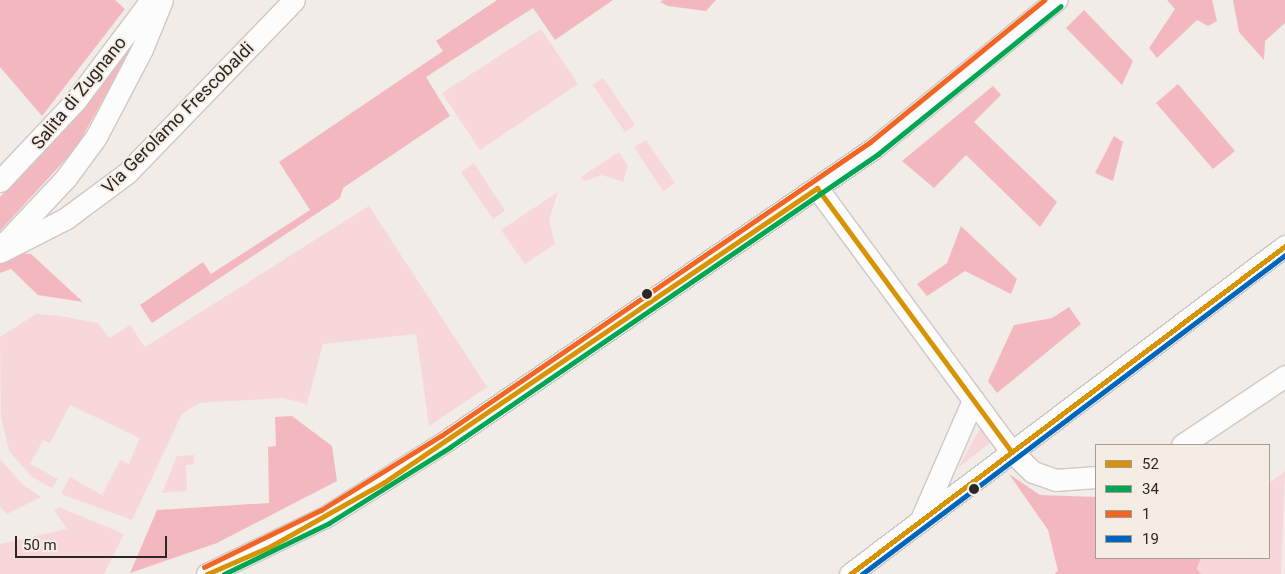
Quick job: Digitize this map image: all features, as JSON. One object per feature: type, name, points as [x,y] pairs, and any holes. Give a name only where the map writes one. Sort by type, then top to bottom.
[{"type":"street","name":"Salita di Zugnano","points":[[0,181],[76,100],[151,0]]},
{"type":"street","points":[[0,248],[65,179],[96,137],[142,49],[162,0]]},
{"type":"street","name":"Via Gerolamo Frescobaldi","points":[[0,252],[65,219],[127,173],[294,0]]},
{"type":"street","points":[[207,574],[271,546],[383,483],[817,188],[926,109],[1056,0]]},
{"type":"street","points":[[817,188],[1011,451],[1033,472],[1056,480],[1095,477]]},
{"type":"street","points":[[850,574],[1285,246]]},
{"type":"street","points":[[1183,444],[1285,376]]},
{"type":"street","points":[[922,518],[973,400]]},
{"type":"shaded area","points":[[0,0],[115,0],[125,9],[42,116],[0,67]]},
{"type":"shaded area","points":[[497,0],[613,0],[555,40],[533,8],[426,77],[450,116],[343,188],[340,198],[152,323],[140,305],[203,262],[211,274],[310,210],[279,162],[443,51],[436,41]]},
{"type":"shaded area","points":[[663,0],[716,0],[706,11],[668,6],[660,2]]},
{"type":"shaded area","points":[[1167,0],[1212,0],[1217,21],[1208,26],[1197,20],[1157,58],[1149,48],[1175,9]]},
{"type":"shaded area","points":[[1233,0],[1285,0],[1285,23],[1265,41],[1264,60],[1239,32]]},
{"type":"shaded area","points":[[1084,10],[1133,61],[1122,85],[1066,28]]},
{"type":"shaded area","points":[[541,29],[578,84],[480,150],[442,93]]},
{"type":"shaded area","points":[[137,39],[76,148],[0,231],[0,197],[92,99]]},
{"type":"shaded area","points":[[603,78],[635,125],[625,132],[593,85]]},
{"type":"shaded area","points":[[1178,84],[1235,151],[1213,169],[1156,103]]},
{"type":"shaded area","points":[[993,86],[1001,95],[974,122],[1057,202],[1040,227],[966,155],[934,188],[902,161]]},
{"type":"shaded area","points":[[1114,136],[1123,142],[1113,181],[1095,173]]},
{"type":"shaded area","points":[[646,140],[675,183],[663,191],[634,147]]},
{"type":"shaded area","points":[[619,152],[628,166],[623,182],[602,175],[584,181],[581,177]]},
{"type":"shaded area","points":[[474,163],[505,211],[493,219],[461,172]]},
{"type":"shaded area","points":[[558,192],[549,220],[555,244],[525,264],[501,230]]},
{"type":"shaded area","points":[[369,206],[487,387],[429,426],[416,334],[323,344],[307,404],[282,398],[199,403],[182,414],[132,520],[61,494],[70,477],[102,495],[120,460],[129,464],[140,438],[70,405],[50,443],[43,440],[30,464],[58,479],[52,488],[32,477],[9,451],[1,417],[0,337],[36,314],[98,323],[109,338],[130,325],[145,347]]},
{"type":"shaded area","points":[[961,226],[1017,279],[1011,294],[965,271],[927,296],[917,284],[947,263]]},
{"type":"shaded area","points":[[18,253],[31,254],[83,302],[38,295],[11,269],[0,273],[0,262]]},
{"type":"shaded area","points":[[1069,307],[1081,324],[997,393],[988,381],[1014,325],[1052,318]]},
{"type":"shaded area","points":[[292,416],[332,446],[337,481],[217,543],[130,573],[157,510],[269,503],[268,447],[276,446],[275,417]]},
{"type":"shaded area","points":[[981,427],[991,442],[958,468]]},
{"type":"shaded area","points":[[194,455],[194,464],[186,465],[187,491],[162,493],[177,456]]},
{"type":"shaded area","points":[[0,459],[22,484],[41,497],[7,514],[0,507]]},
{"type":"shaded area","points":[[1285,471],[1281,574],[1201,574],[1197,570],[1201,559],[1270,559],[1270,482]]},
{"type":"shaded area","points":[[1009,474],[1040,495],[1095,497],[1095,559],[1201,559],[1197,569],[1201,574],[1054,574],[1058,571],[1048,530]]},
{"type":"shaded area","points":[[59,507],[124,534],[104,574],[0,574],[0,544],[67,529],[54,510]]},
{"type":"transit line","name":"1","points":[[204,567],[321,510],[442,435],[870,142],[1044,0]]},
{"type":"transit line","name":"34","points":[[224,574],[329,523],[450,447],[878,154],[1061,6]]},
{"type":"transit line","name":"52","points":[[207,574],[271,546],[383,483],[817,188],[1011,451]]},
{"type":"transit line","name":"52","points":[[850,574],[1285,246]]},
{"type":"transit line","name":"19","points":[[862,574],[1285,255]]}]
